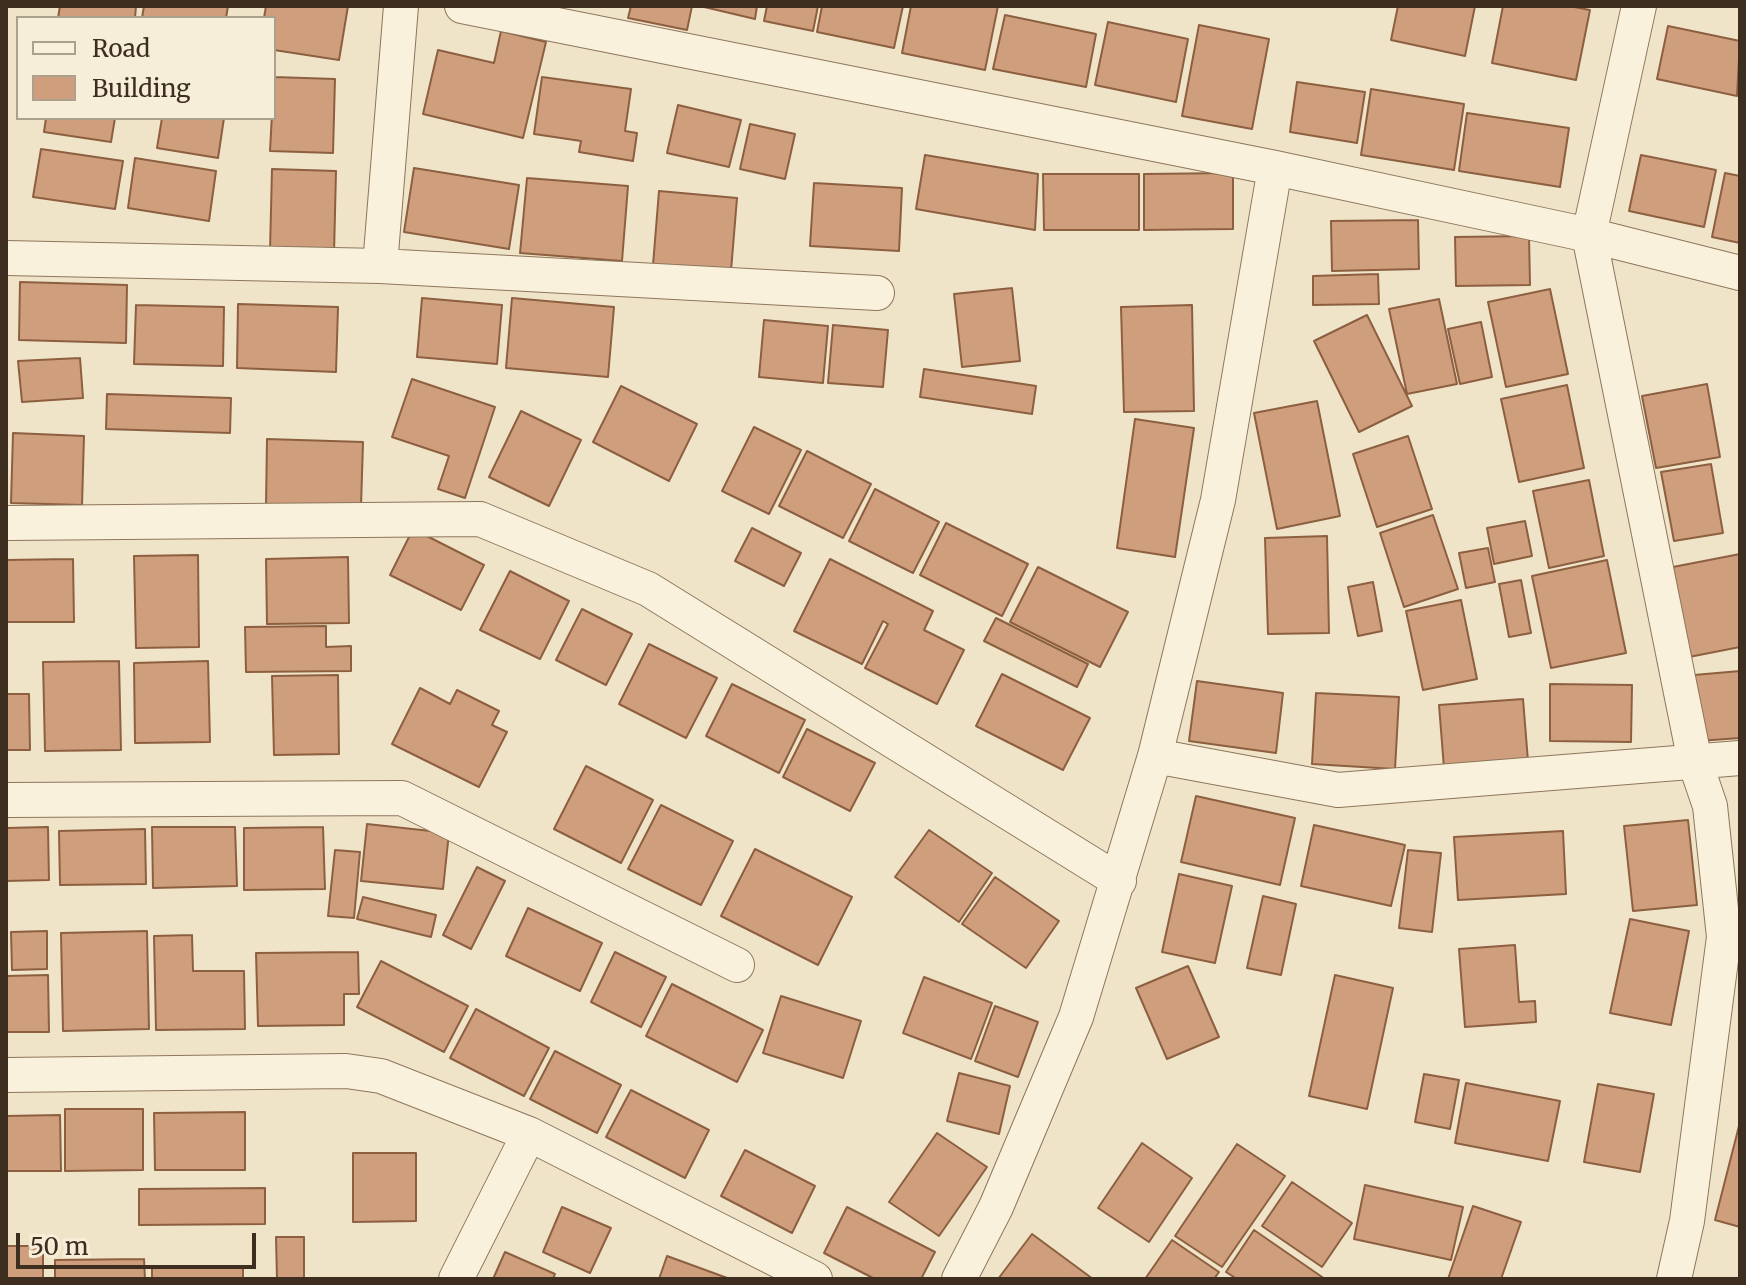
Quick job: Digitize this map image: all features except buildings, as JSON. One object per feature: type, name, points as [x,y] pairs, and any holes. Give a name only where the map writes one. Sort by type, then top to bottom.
[{"type":"street","points":[[380,266],[401,6]]},
{"type":"street","points":[[462,6],[1275,168],[1589,235],[1740,273]]},
{"type":"street","points":[[1639,6],[1589,235],[1695,762],[1710,806],[1724,937],[1687,1221],[1674,1279]]},
{"type":"street","points":[[959,1279],[996,1207],[1076,1017],[1155,756],[1218,500],[1275,168]]},
{"type":"street","points":[[6,258],[380,266],[877,293]]},
{"type":"street","points":[[6,523],[480,519],[648,589],[1119,881]]},
{"type":"street","points":[[1155,756],[1338,790],[1740,758]]},
{"type":"street","points":[[6,800],[402,798],[737,965]]},
{"type":"street","points":[[6,1075],[346,1071],[381,1076],[529,1134],[815,1279]]},
{"type":"street","points":[[456,1279],[529,1134]]}]
